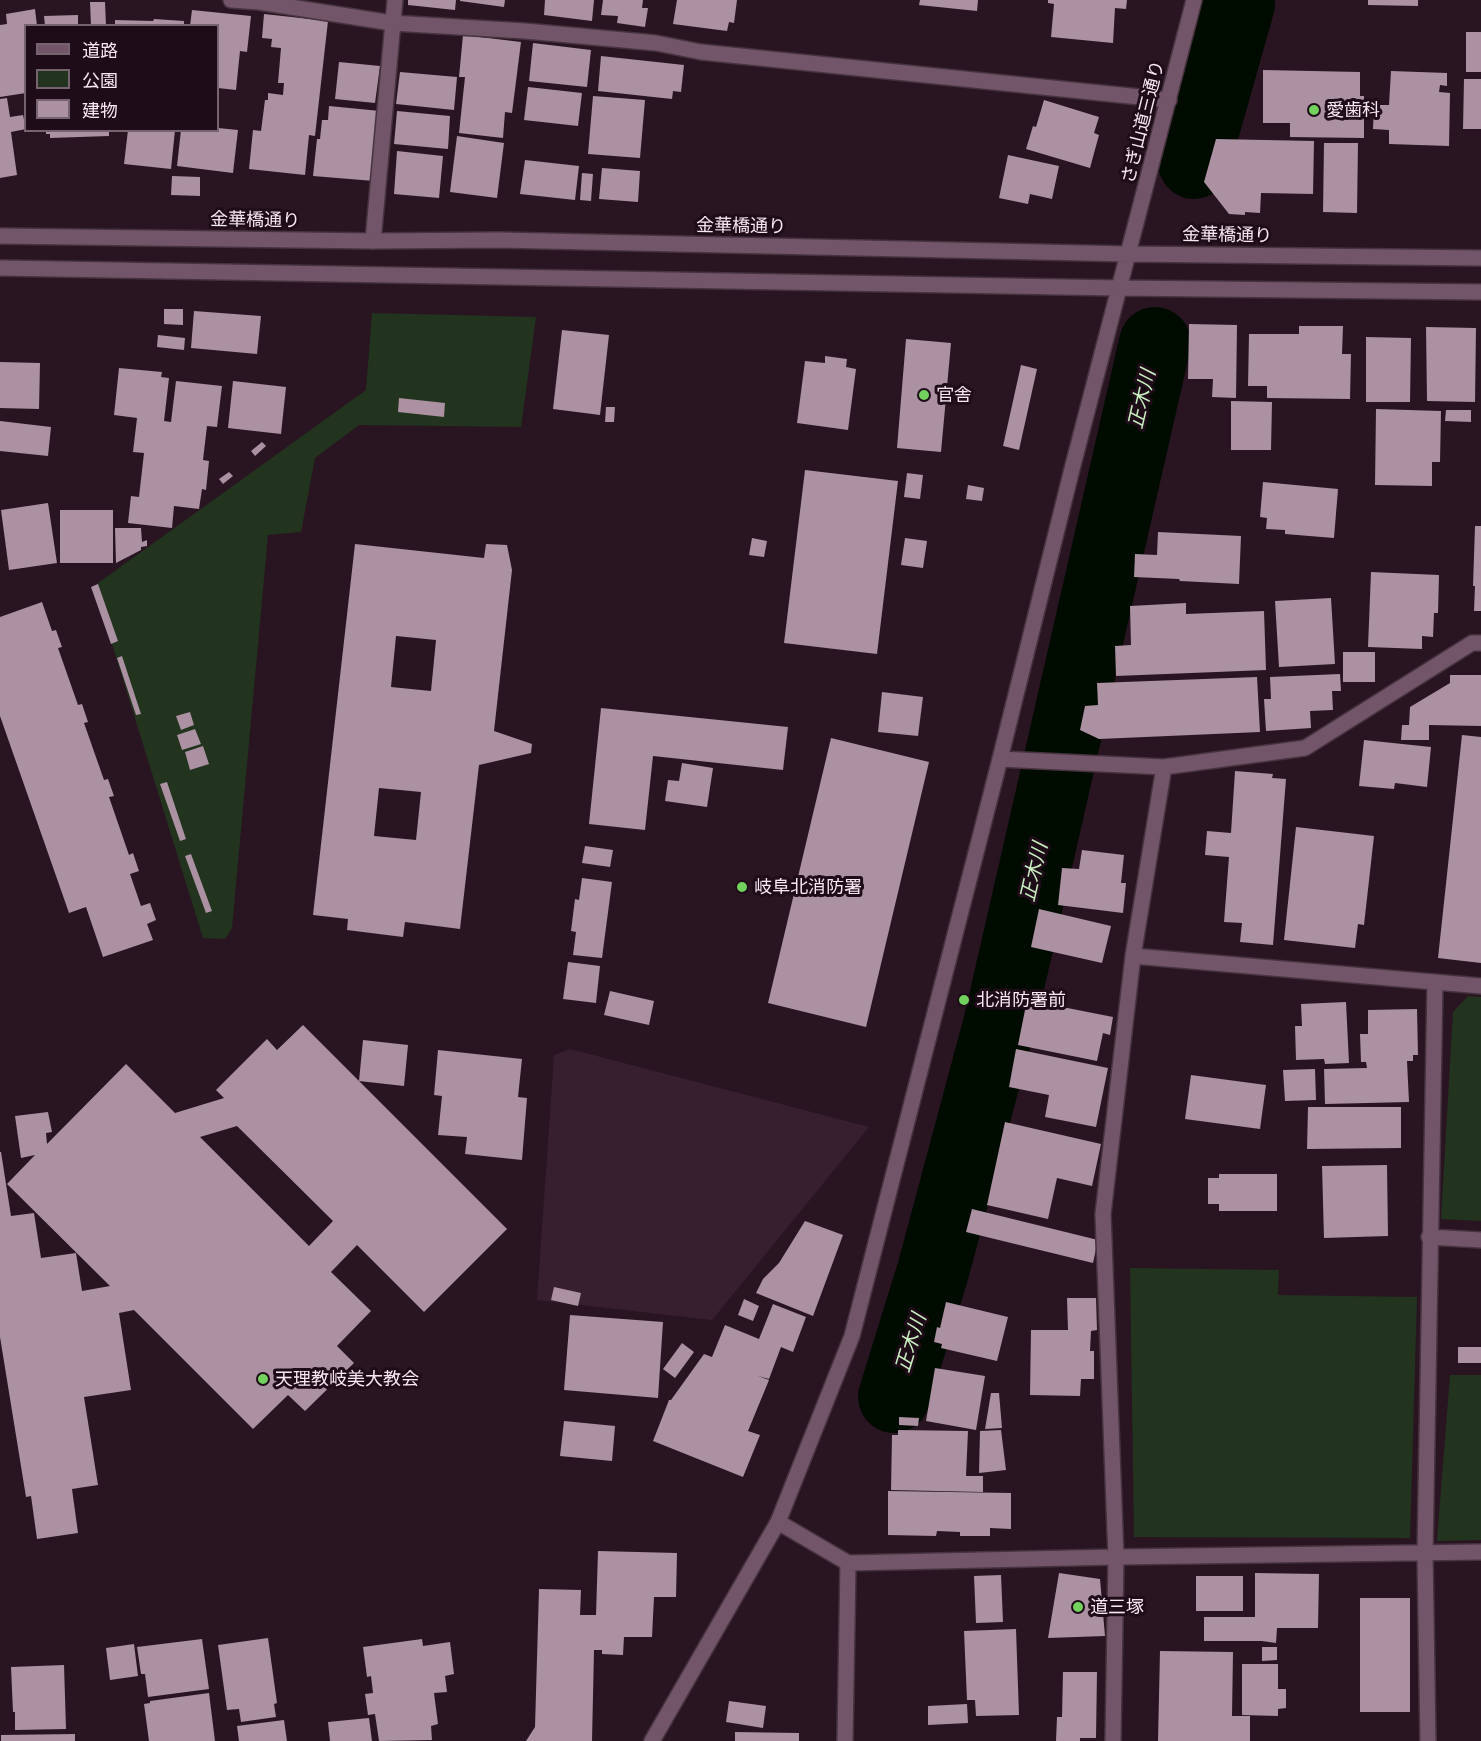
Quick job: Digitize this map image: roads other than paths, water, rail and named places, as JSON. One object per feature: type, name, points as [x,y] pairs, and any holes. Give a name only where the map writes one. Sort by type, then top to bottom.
[{"type":"street","points":[[231,0],[259,2],[392,23],[525,31],[656,43],[702,52],[1168,100]]},
{"type":"street","points":[[373,241],[395,0]]},
{"type":"street","name":"さぎ山道三通り","points":[[652,1741],[778,1522],[852,1336],[1194,0]]},
{"type":"street","name":"金華橋通り","points":[[0,236],[373,241],[499,240],[1129,254],[1481,258]]},
{"type":"street","points":[[0,268],[1119,288],[1481,292]]},
{"type":"street","points":[[1000,759],[1164,767],[1305,748],[1472,643],[1481,643]]},
{"type":"street","points":[[1113,1741],[1116,1557],[1103,1214],[1133,956],[1164,767]]},
{"type":"street","points":[[1133,956],[1481,987]]},
{"type":"street","points":[[1428,1741],[1425,1554],[1435,982]]},
{"type":"street","points":[[1429,1237],[1481,1240]]},
{"type":"street","points":[[778,1522],[848,1563],[1481,1552]]},
{"type":"street","points":[[845,1741],[848,1563]]},
{"type":"waterway","name":"正木川","points":[[1194,163],[1239,4],[1237,0]]},
{"type":"waterway","name":"正木川","points":[[894,1397],[933,1271],[1000,1021],[1155,343]]},
{"type":"place","name":"愛歯科","points":[[1314,110]]},
{"type":"place","name":"官舎","points":[[924,395]]},
{"type":"place","name":"岐阜北消防署","points":[[742,887]]},
{"type":"place","name":"北消防署前","points":[[964,1000]]},
{"type":"place","name":"天理教岐美大教会","points":[[263,1379]]},
{"type":"place","name":"道三塚","points":[[1078,1607]]}]
